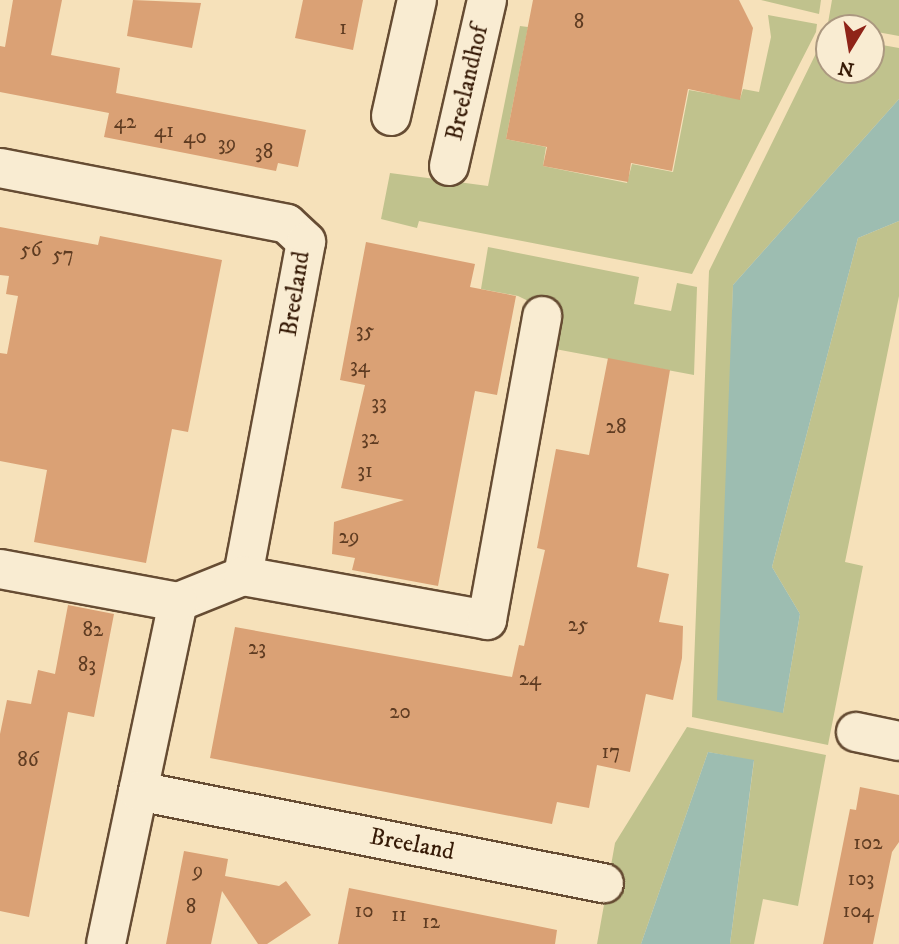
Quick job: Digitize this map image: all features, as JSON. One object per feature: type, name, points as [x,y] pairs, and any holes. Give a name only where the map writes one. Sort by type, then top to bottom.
[{"type":"street","points":[[391,116],[417,0]]},
{"type":"street","name":"Breelandhof","points":[[449,166],[487,0]]},
{"type":"street","name":"Breeland","points":[[0,167],[287,224],[306,242],[243,576]]},
{"type":"street","points":[[0,569],[178,602],[243,576],[487,620],[542,316]]},
{"type":"street","points":[[106,944],[178,602]]},
{"type":"street","points":[[856,732],[899,741]]},
{"type":"street","name":"Breeland","points":[[138,791],[604,883]]},
{"type":"green space","points":[[761,0],[821,0],[819,14]]},
{"type":"green space","points":[[832,0],[899,0],[899,36],[885,33],[885,14],[830,14]]},
{"type":"green space","points":[[768,15],[815,24],[815,34],[692,274],[419,221],[417,228],[381,219],[390,173],[488,186],[520,26],[528,27],[506,139],[546,147],[543,166],[627,183],[632,164],[673,172],[689,90],[740,99],[743,89],[759,92],[771,37]]},
{"type":"green space","points":[[885,46],[899,48],[899,99],[733,285],[729,427],[783,713],[800,614],[772,567],[858,238],[899,221],[899,296],[845,562],[863,566],[828,745],[692,717],[709,271],[815,55],[815,84],[885,84]]},
{"type":"green space","points":[[488,247],[639,277],[634,304],[671,311],[677,283],[697,287],[694,375],[555,349],[561,317],[518,296],[481,289]]},
{"type":"green space","points":[[687,727],[826,755],[798,906],[763,899],[754,944],[730,944],[754,761],[708,752],[641,944],[597,944],[615,843]]},
{"type":"shaded area","points":[[899,99],[899,221],[858,238],[772,567],[800,614],[783,713],[717,700],[733,285]]},
{"type":"shaded area","points":[[708,752],[754,760],[730,944],[641,944]]},
{"type":"building","points":[[13,0],[62,0],[51,55],[120,68],[116,93],[306,130],[298,167],[278,163],[276,171],[104,137],[109,113],[0,92],[0,46],[5,47]]},
{"type":"building","points":[[133,0],[201,3],[192,48],[127,36]]},
{"type":"building","points":[[303,0],[363,0],[353,50],[295,38]]},
{"type":"building","points":[[533,0],[739,0],[753,28],[740,100],[688,89],[672,171],[631,163],[628,182],[543,166],[547,147],[506,139]]},
{"type":"building","points":[[0,227],[98,245],[100,236],[222,260],[188,432],[172,429],[146,563],[34,542],[47,470],[0,461],[0,353],[7,354],[18,296],[6,294],[9,276],[0,275]]},
{"type":"building","points":[[366,242],[475,264],[470,287],[516,296],[497,395],[475,391],[438,586],[352,570],[355,558],[332,554],[334,522],[404,500],[341,488],[365,385],[340,380]]},
{"type":"building","points":[[608,358],[670,370],[637,567],[669,574],[659,622],[683,626],[682,658],[673,700],[646,694],[630,772],[597,765],[589,808],[557,802],[552,824],[210,758],[235,627],[512,677],[519,645],[524,646],[545,550],[537,548],[556,449],[589,455]]},
{"type":"building","points":[[68,605],[114,614],[94,717],[68,712],[29,917],[0,911],[0,734],[7,700],[31,704],[38,670],[55,674]]},
{"type":"building","points":[[860,787],[899,795],[899,842],[892,852],[873,944],[823,944],[850,809],[856,810]]},
{"type":"building","points":[[184,851],[228,859],[225,876],[279,886],[286,881],[311,915],[267,944],[258,944],[222,891],[211,944],[166,944]]},
{"type":"building","points":[[349,888],[557,930],[555,944],[338,944]]}]
